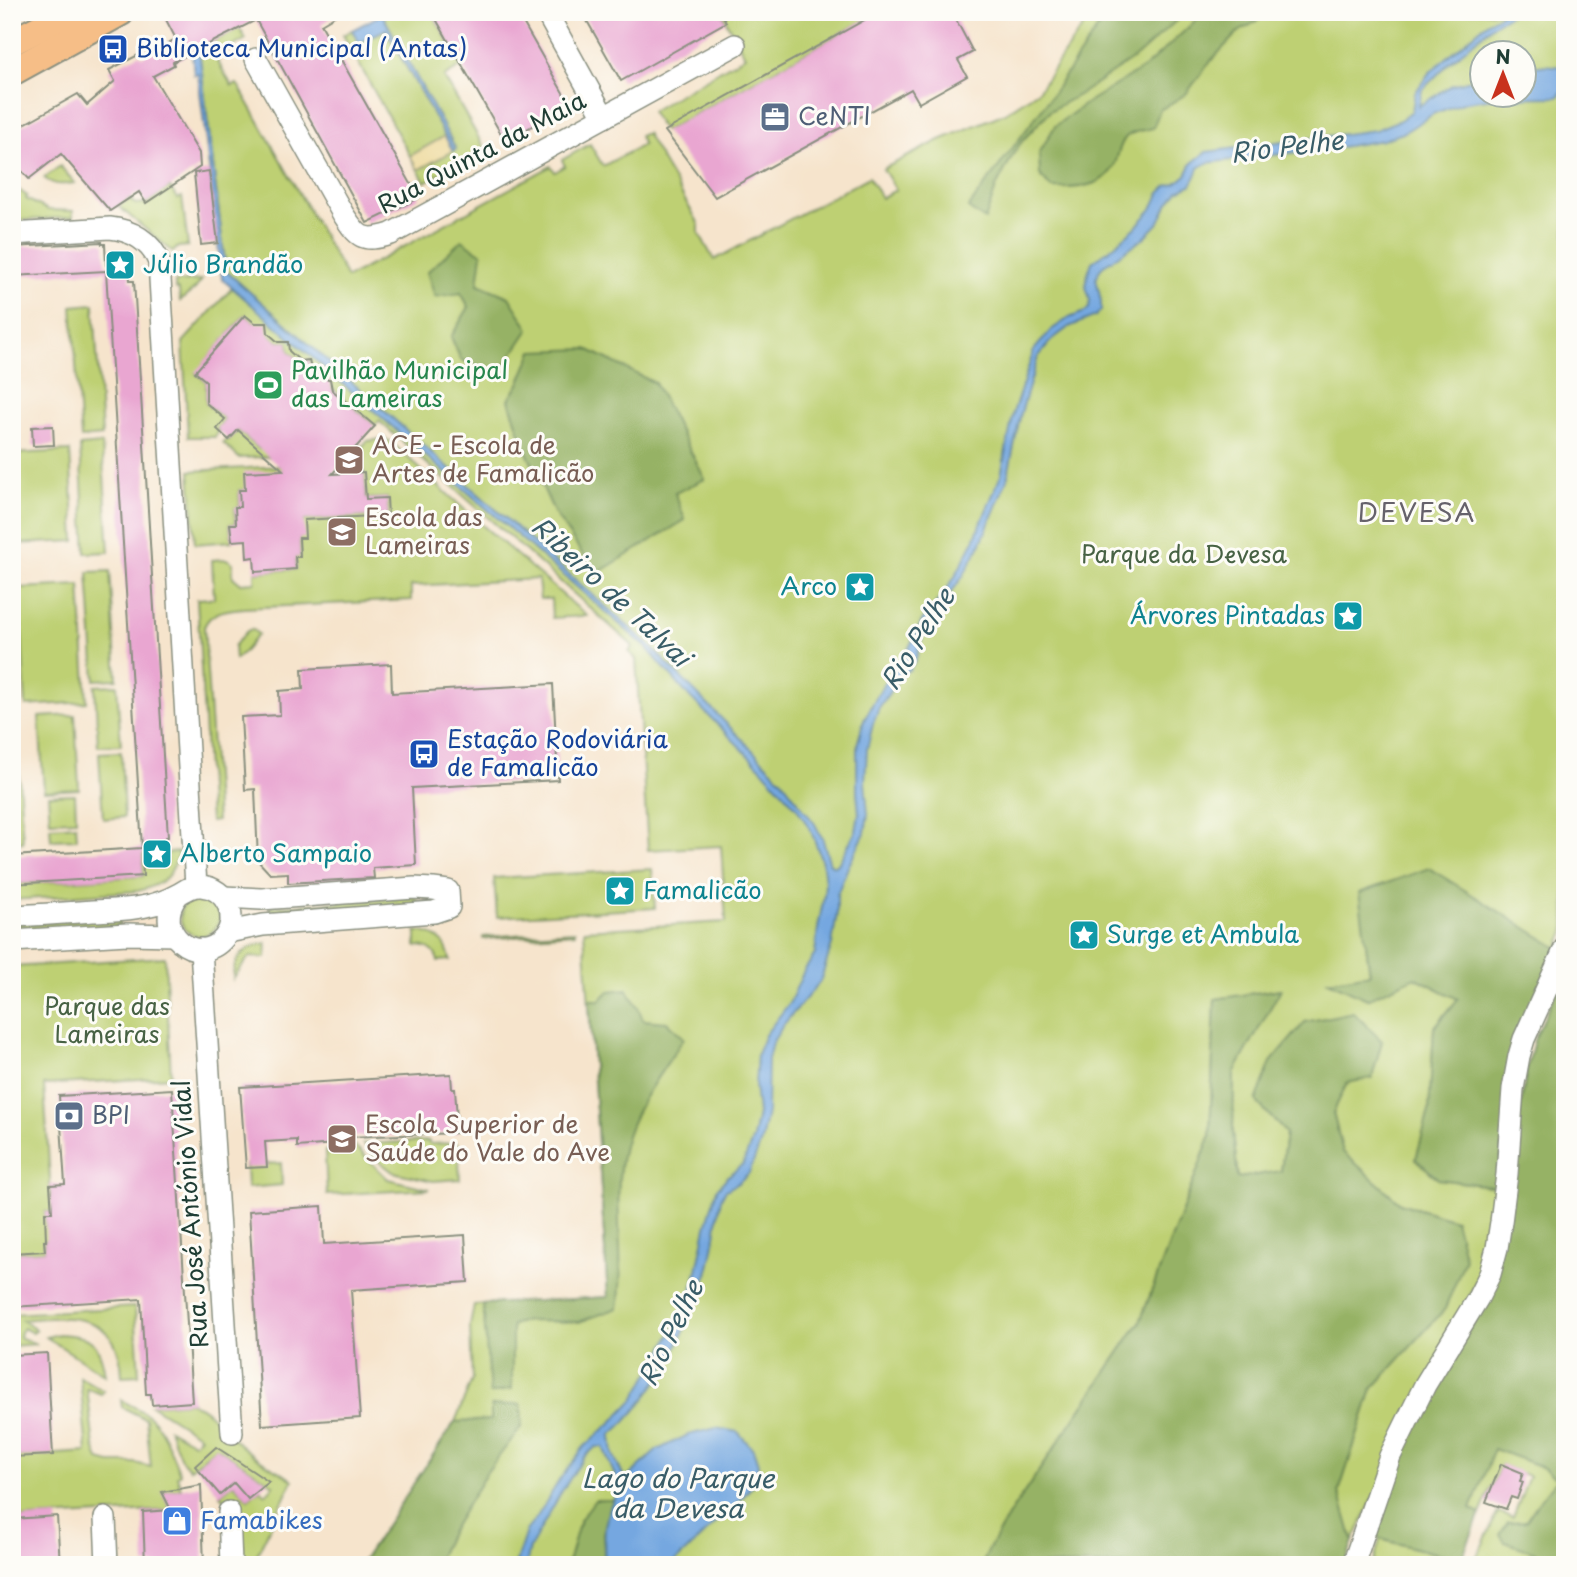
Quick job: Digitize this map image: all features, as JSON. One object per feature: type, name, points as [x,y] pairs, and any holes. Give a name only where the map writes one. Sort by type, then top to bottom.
[{"type":"main road","points":[[12,42],[71,12]]},
{"type":"main road","points":[[12,72],[121,12]]},
{"type":"street","points":[[546,12],[604,117]]},
{"type":"street","name":"Rua Quinta da Maia","points":[[256,59],[354,231],[364,238],[375,239],[391,234],[735,45]]},
{"type":"street","points":[[12,234],[121,229],[148,244],[159,262],[187,891]]},
{"type":"street","points":[[12,916],[148,906],[187,891],[211,888],[224,897],[232,918],[228,932],[212,947],[190,948],[181,943],[170,928],[169,910],[172,902],[187,891]]},
{"type":"street","points":[[224,897],[261,899],[414,888],[448,891],[449,907],[434,912],[263,925],[228,932]]},
{"type":"street","points":[[12,941],[127,934],[174,935]]},
{"type":"street","points":[[1353,1565],[1390,1455],[1425,1385],[1490,1274],[1501,1222],[1518,1056],[1565,948]]},
{"type":"street","name":"Rua José António Vidal","points":[[201,949],[232,1433]]},
{"type":"street","points":[[229,1512],[231,1565]]},
{"type":"street","points":[[105,1518],[107,1565]]},
{"type":"green space","points":[[432,12],[462,66],[444,77],[485,149],[425,182],[418,170],[456,149],[382,14]]},
{"type":"green space","points":[[721,12],[866,12],[862,15],[865,20],[665,131],[651,111],[745,56]]},
{"type":"green space","name":"Parque da Devesa","points":[[1093,12],[1565,12],[1565,932],[1558,948],[1360,893],[1370,974],[1329,981],[1367,999],[1415,977],[1458,999],[1434,1028],[1429,1111],[1416,1159],[1438,1179],[1498,1187],[1487,1255],[1469,1298],[1353,1541],[1339,1492],[1372,1389],[1444,1309],[1455,1220],[1400,1203],[1343,1153],[1333,1113],[1347,1082],[1382,1042],[1256,1101],[1286,1133],[1281,1171],[1238,1178],[1233,1132],[1234,1073],[1280,989],[1215,999],[1210,1137],[1140,1322],[1011,1512],[982,1565],[360,1565],[455,1422],[472,1380],[470,1326],[474,1305],[608,1297],[584,930],[726,922],[721,846],[648,850],[636,659],[629,652],[633,646],[379,421],[375,426],[311,370],[309,360],[300,361],[289,351],[288,342],[278,342],[245,315],[196,373],[206,381],[206,403],[225,419],[217,429],[219,431],[215,437],[188,437],[183,342],[233,287],[646,647],[648,644],[226,271],[199,49],[239,28],[246,39],[215,57],[232,86],[237,84],[240,88],[347,278],[551,166],[555,172],[565,166],[562,160],[590,144],[603,166],[643,145],[639,136],[646,133],[699,224],[699,233],[714,260],[869,177],[881,198],[896,190],[883,169],[940,140],[1005,113],[1038,91]],"holes":[[[477,284],[509,297],[499,374],[461,360],[451,337],[469,307],[461,293]],[[519,384],[555,514],[525,448],[509,400]]]},
{"type":"green space","points":[[1109,12],[1186,12],[1137,56],[1050,111],[1015,151],[997,185],[985,220],[968,208]]},
{"type":"green space","points":[[1203,12],[1272,12],[1237,33],[1210,62],[1186,94],[1160,110],[1153,128],[1127,136],[1114,166],[1103,179],[1086,186],[1051,188],[1040,175],[1039,153],[1055,126],[1145,67]]},
{"type":"green space","points":[[385,29],[445,136],[410,156],[343,35],[352,30],[359,43]]},
{"type":"green space","points":[[60,166],[75,183],[59,184],[44,178]]},
{"type":"green space","points":[[12,185],[27,196],[26,199],[48,210],[73,211],[73,217],[12,221]]},
{"type":"green space","points":[[170,187],[177,199],[182,197],[188,246],[178,247],[173,252],[118,206],[129,198],[135,204],[146,203]]},
{"type":"green space","points":[[462,240],[482,254],[478,284],[509,297],[529,329],[499,374],[461,360],[451,337],[469,307],[461,293],[435,297],[427,272]]},
{"type":"green space","points":[[202,280],[195,289],[180,301],[175,282]]},
{"type":"green space","points":[[94,304],[102,436],[81,438],[72,306]]},
{"type":"green space","points":[[587,349],[655,383],[705,479],[675,493],[685,520],[596,574],[555,514],[525,448],[509,400],[533,351]]},
{"type":"green space","points":[[238,430],[259,449],[280,446],[288,456],[239,458],[223,443]]},
{"type":"green space","name":"Escola das Lameiras","points":[[344,434],[362,447],[367,441],[385,439],[391,442],[587,616],[552,618],[551,599],[540,599],[538,579],[411,586],[411,600],[244,608],[216,614],[204,627],[217,821],[210,822],[197,599],[214,598],[212,560],[227,559],[233,563],[233,577],[240,583],[255,582],[255,572],[296,569],[295,557],[300,556],[299,538],[304,520],[388,515],[387,498],[366,499],[364,472],[351,473],[349,440]]},
{"type":"green space","points":[[102,444],[109,552],[86,553],[80,446]]},
{"type":"green space","points":[[70,451],[75,541],[16,544],[12,454]]},
{"type":"green space","points":[[282,466],[283,470],[245,490],[239,490],[240,507],[235,508],[236,524],[230,524],[232,541],[195,544],[190,471]]},
{"type":"green space","points":[[110,571],[117,679],[95,680],[88,572]]},
{"type":"green space","points":[[80,585],[87,702],[26,706],[19,588]]},
{"type":"green space","points":[[252,629],[258,634],[235,659],[234,646]]},
{"type":"green space","points":[[12,668],[23,842],[12,843]]},
{"type":"green space","points":[[117,685],[121,745],[98,746],[95,686]]},
{"type":"green space","points":[[75,715],[79,789],[44,791],[39,717]]},
{"type":"green space","points":[[121,752],[124,817],[103,819],[99,753]]},
{"type":"green space","points":[[75,794],[76,820],[50,821],[48,795]]},
{"type":"green space","points":[[76,825],[77,839],[51,840],[50,827]]},
{"type":"green space","points":[[142,848],[150,854],[179,852],[169,874],[154,886],[138,891],[12,900],[12,884],[143,876]]},
{"type":"green space","points":[[1429,868],[1558,948],[1515,1039],[1498,1187],[1438,1179],[1416,1159],[1429,1111],[1434,1028],[1458,999],[1415,977],[1367,999],[1328,981],[1370,974],[1359,893]]},
{"type":"green space","points":[[652,869],[655,908],[497,917],[494,878]]},
{"type":"green space","points":[[200,896],[208,897],[214,902],[219,908],[219,924],[214,930],[208,935],[200,936],[192,935],[186,930],[181,924],[180,916],[181,908],[186,902],[192,897]]},
{"type":"green space","points":[[414,897],[418,904],[270,917],[270,907]]},
{"type":"green space","points":[[119,917],[119,927],[12,934],[12,924]]},
{"type":"green space","points":[[416,931],[439,939],[446,947],[450,960],[438,961],[430,949],[416,946]]},
{"type":"green space","points":[[575,933],[483,939],[483,937]]},
{"type":"green space","points":[[267,943],[266,958],[249,957],[233,979],[238,958],[247,950]]},
{"type":"green space","name":"Parque das Lameiras","points":[[165,957],[171,1077],[44,1085],[52,1212],[45,1212],[46,1226],[54,1240],[44,1241],[45,1251],[12,1253],[12,967]]},
{"type":"green space","points":[[1565,972],[1565,1565],[1548,1565],[1535,1552],[1505,1542],[1500,1535],[1508,1522],[1526,1521],[1557,1479],[1542,1467],[1494,1449],[1471,1509],[1480,1514],[1461,1560],[1369,1536],[1416,1418],[1488,1297],[1527,1069],[1534,1040]]},
{"type":"green space","points":[[627,989],[643,1020],[667,1022],[684,1038],[634,1117],[624,1146],[618,1207],[618,1308],[579,1322],[525,1321],[512,1325],[512,1389],[490,1394],[483,1304],[608,1297],[589,1000],[600,1000],[609,991]]},
{"type":"green space","points":[[1281,989],[1234,1073],[1233,1132],[1238,1178],[1281,1171],[1286,1133],[1256,1101],[1271,1062],[1305,1022],[1353,1012],[1382,1041],[1372,1078],[1347,1083],[1333,1113],[1343,1152],[1400,1203],[1455,1220],[1465,1259],[1445,1309],[1372,1389],[1339,1492],[1353,1541],[1345,1565],[982,1565],[1011,1512],[1140,1322],[1210,1137],[1215,999]]},
{"type":"green space","points":[[429,1141],[429,1144],[458,1143],[460,1179],[433,1181],[393,1172],[377,1160],[363,1144]]},
{"type":"green space","points":[[354,1145],[388,1179],[430,1189],[327,1195],[325,1151],[344,1150],[344,1146]]},
{"type":"green space","points":[[281,1163],[282,1185],[247,1188],[246,1165]]},
{"type":"green space","points":[[135,1307],[139,1375],[122,1376],[119,1355],[112,1340],[102,1329],[90,1322],[58,1318],[22,1320],[36,1330],[33,1333],[23,1328],[19,1337],[36,1344],[12,1346],[12,1314]]},
{"type":"green space","points":[[59,1334],[79,1336],[92,1342],[100,1355],[105,1375],[46,1337]]},
{"type":"green space","points":[[80,1377],[104,1391],[101,1394],[87,1388],[94,1446],[99,1460],[151,1467],[146,1419],[122,1407],[121,1400],[141,1410],[156,1423],[180,1473],[177,1476],[181,1489],[163,1492],[171,1510],[12,1519],[12,1457],[87,1452]]},
{"type":"green space","points":[[192,1402],[208,1412],[244,1448],[293,1480],[252,1565],[240,1565],[232,1507],[220,1495],[234,1483],[248,1499],[260,1489],[266,1494],[274,1485],[216,1447],[190,1469],[181,1459],[169,1429],[194,1443],[200,1436],[151,1405]]},
{"type":"green space","points":[[521,1404],[522,1426],[487,1472],[450,1533],[435,1565],[360,1565],[455,1422],[491,1420],[491,1406]]},
{"type":"green space","points":[[1494,1448],[1542,1467],[1558,1479],[1526,1521],[1505,1542],[1535,1552],[1548,1565],[1473,1565],[1498,1512],[1513,1517],[1529,1476],[1501,1465],[1480,1514],[1471,1509]]},
{"type":"green space","points":[[595,1500],[613,1500],[603,1533],[605,1565],[565,1565],[580,1520]]},
{"type":"green space","points":[[1380,1539],[1461,1560],[1459,1565],[1373,1565]]},
{"type":"sand","points":[[445,136],[453,151],[418,170],[410,156]]},
{"type":"water","points":[[1505,12],[1514,12],[1478,38],[1469,38]]},
{"type":"water","points":[[382,14],[456,149],[453,151],[386,29],[359,43],[352,30]]},
{"type":"water","points":[[1468,39],[1468,47],[1422,90],[1419,106],[1452,85],[1468,81],[1468,102],[1435,113],[1403,133],[1383,140],[1341,147],[1207,163],[1199,168],[1191,185],[1178,191],[1166,207],[1158,224],[1143,239],[1099,271],[1096,278],[1101,310],[1096,316],[1069,327],[1053,339],[1038,357],[1021,413],[1007,480],[981,543],[962,578],[927,625],[915,661],[879,708],[873,724],[867,749],[865,782],[868,814],[865,833],[837,895],[832,945],[820,982],[784,1024],[772,1043],[768,1059],[767,1112],[761,1142],[749,1173],[725,1191],[721,1199],[708,1271],[674,1352],[640,1405],[611,1435],[613,1454],[625,1480],[657,1450],[688,1435],[716,1428],[738,1432],[753,1449],[758,1464],[756,1481],[742,1498],[672,1565],[605,1565],[605,1525],[610,1507],[620,1488],[603,1447],[596,1447],[584,1457],[562,1491],[530,1548],[526,1565],[515,1565],[526,1531],[560,1479],[584,1447],[634,1399],[685,1307],[695,1280],[717,1189],[743,1164],[753,1138],[758,1114],[755,1085],[757,1054],[765,1035],[790,1002],[815,954],[824,896],[823,866],[811,831],[797,808],[685,692],[646,647],[222,279],[198,74],[194,75],[192,52],[199,49],[226,271],[648,644],[781,779],[815,824],[830,864],[835,866],[856,831],[859,814],[857,745],[864,720],[884,683],[903,660],[923,619],[956,575],[974,540],[1001,475],[1014,410],[1034,350],[1051,330],[1089,308],[1090,300],[1086,287],[1092,262],[1135,228],[1152,209],[1159,194],[1186,175],[1192,163],[1206,152],[1375,130],[1400,120],[1412,111],[1415,93],[1429,73]]},
{"type":"water","points":[[1565,59],[1565,84],[1558,97],[1538,97],[1538,66],[1562,67]]},
{"type":"building","points":[[162,12],[341,12],[321,24],[419,198],[367,223],[256,20],[173,62],[174,65],[153,76],[199,153],[200,167],[146,203],[139,192],[110,211],[61,154],[29,179],[12,160],[12,131],[78,94],[87,105],[115,81],[109,70],[176,39]]},
{"type":"building","points":[[432,12],[517,12],[570,105],[505,141]]},
{"type":"building","points":[[582,12],[721,12],[726,22],[621,81]]},
{"type":"building","name":"CeNTI","points":[[879,12],[952,12],[973,52],[958,60],[967,76],[919,103],[911,89],[715,197],[665,131]]},
{"type":"building","points":[[209,171],[218,243],[201,245],[194,173]]},
{"type":"building","points":[[105,244],[106,265],[129,264],[130,281],[134,281],[167,853],[142,854],[143,876],[12,884],[12,856],[142,848],[106,271],[12,276],[12,247]]},
{"type":"building","points":[[245,315],[255,323],[267,323],[268,333],[278,342],[288,342],[289,351],[300,361],[309,360],[311,370],[321,379],[330,379],[332,390],[375,426],[332,474],[364,472],[366,499],[387,498],[388,515],[304,520],[305,538],[299,538],[300,557],[295,557],[296,569],[255,572],[254,557],[247,558],[246,540],[232,541],[230,524],[236,524],[235,507],[240,507],[239,490],[245,490],[244,472],[283,470],[238,430],[229,440],[217,429],[225,419],[206,403],[206,381],[195,372]]},
{"type":"building","points":[[53,426],[54,445],[33,446],[32,427]]},
{"type":"building","points":[[391,664],[392,693],[553,684],[558,780],[412,788],[416,865],[373,868],[374,878],[288,883],[288,873],[270,874],[258,861],[255,789],[245,790],[241,717],[280,715],[279,691],[303,689],[302,669]]},
{"type":"building","points":[[451,1074],[452,1089],[455,1089],[458,1133],[348,1137],[348,1143],[297,1147],[297,1140],[265,1142],[267,1167],[246,1168],[240,1087]]},
{"type":"building","points":[[172,1089],[192,1402],[152,1405],[151,1394],[146,1394],[141,1299],[12,1307],[12,1253],[45,1251],[45,1212],[52,1212],[50,1185],[65,1184],[59,1096]]},
{"type":"building","points":[[322,1206],[324,1244],[465,1235],[468,1282],[351,1290],[360,1418],[262,1425],[249,1211]]},
{"type":"building","points":[[47,1353],[53,1455],[12,1457],[12,1355]]},
{"type":"building","points":[[216,1447],[269,1482],[248,1499],[234,1483],[220,1495],[195,1466]]},
{"type":"building","points":[[1501,1464],[1523,1473],[1517,1499],[1511,1497],[1506,1509],[1486,1502]]},
{"type":"building","points":[[201,1485],[204,1565],[145,1565],[143,1512],[171,1510],[162,1492]]},
{"type":"building","points":[[57,1516],[60,1565],[12,1565],[12,1519]]},
{"type":"place","name":"Biblioteca Municipal (Antas)","points":[[113,49]]},
{"type":"place","name":"CeNTI","points":[[775,117]]},
{"type":"place","name":"Júlio Brandão","points":[[120,265]]},
{"type":"place","name":"Pavilhão Municipal das Lameiras","points":[[268,385]]},
{"type":"place","name":"ACE - Escola de Artes de Famalicão","points":[[349,460]]},
{"type":"place","name":"Escola das Lameiras","points":[[342,532]]},
{"type":"place","name":"Arco","points":[[860,587]]},
{"type":"place","name":"Árvores Pintadas","points":[[1348,616]]},
{"type":"place","name":"Estação Rodoviária de Famalicão","points":[[424,754]]},
{"type":"place","name":"Alberto Sampaio","points":[[157,854]]},
{"type":"place","name":"Famalicão","points":[[620,891]]},
{"type":"place","name":"Surge et Ambula","points":[[1084,935]]},
{"type":"place","name":"BPI","points":[[69,1116]]},
{"type":"place","name":"Escola Superior de Saúde do Vale do Ave","points":[[342,1139]]},
{"type":"place","name":"Famabikes","points":[[177,1521]]},
{"type":"district","name":"DEVESA","points":[[1417,513]]},
{"type":"water label","name":"Rio Pelhe","points":[[1287,147]]},
{"type":"water label","name":"Ribeiro de Talvai","points":[[611,592]]},
{"type":"water label","name":"Rio Pelhe","points":[[918,639]]},
{"type":"water label","name":"Rio Pelhe","points":[[671,1333]]},
{"type":"water label","name":"Lago do Parque da Devesa","points":[[678,1494]]}]
